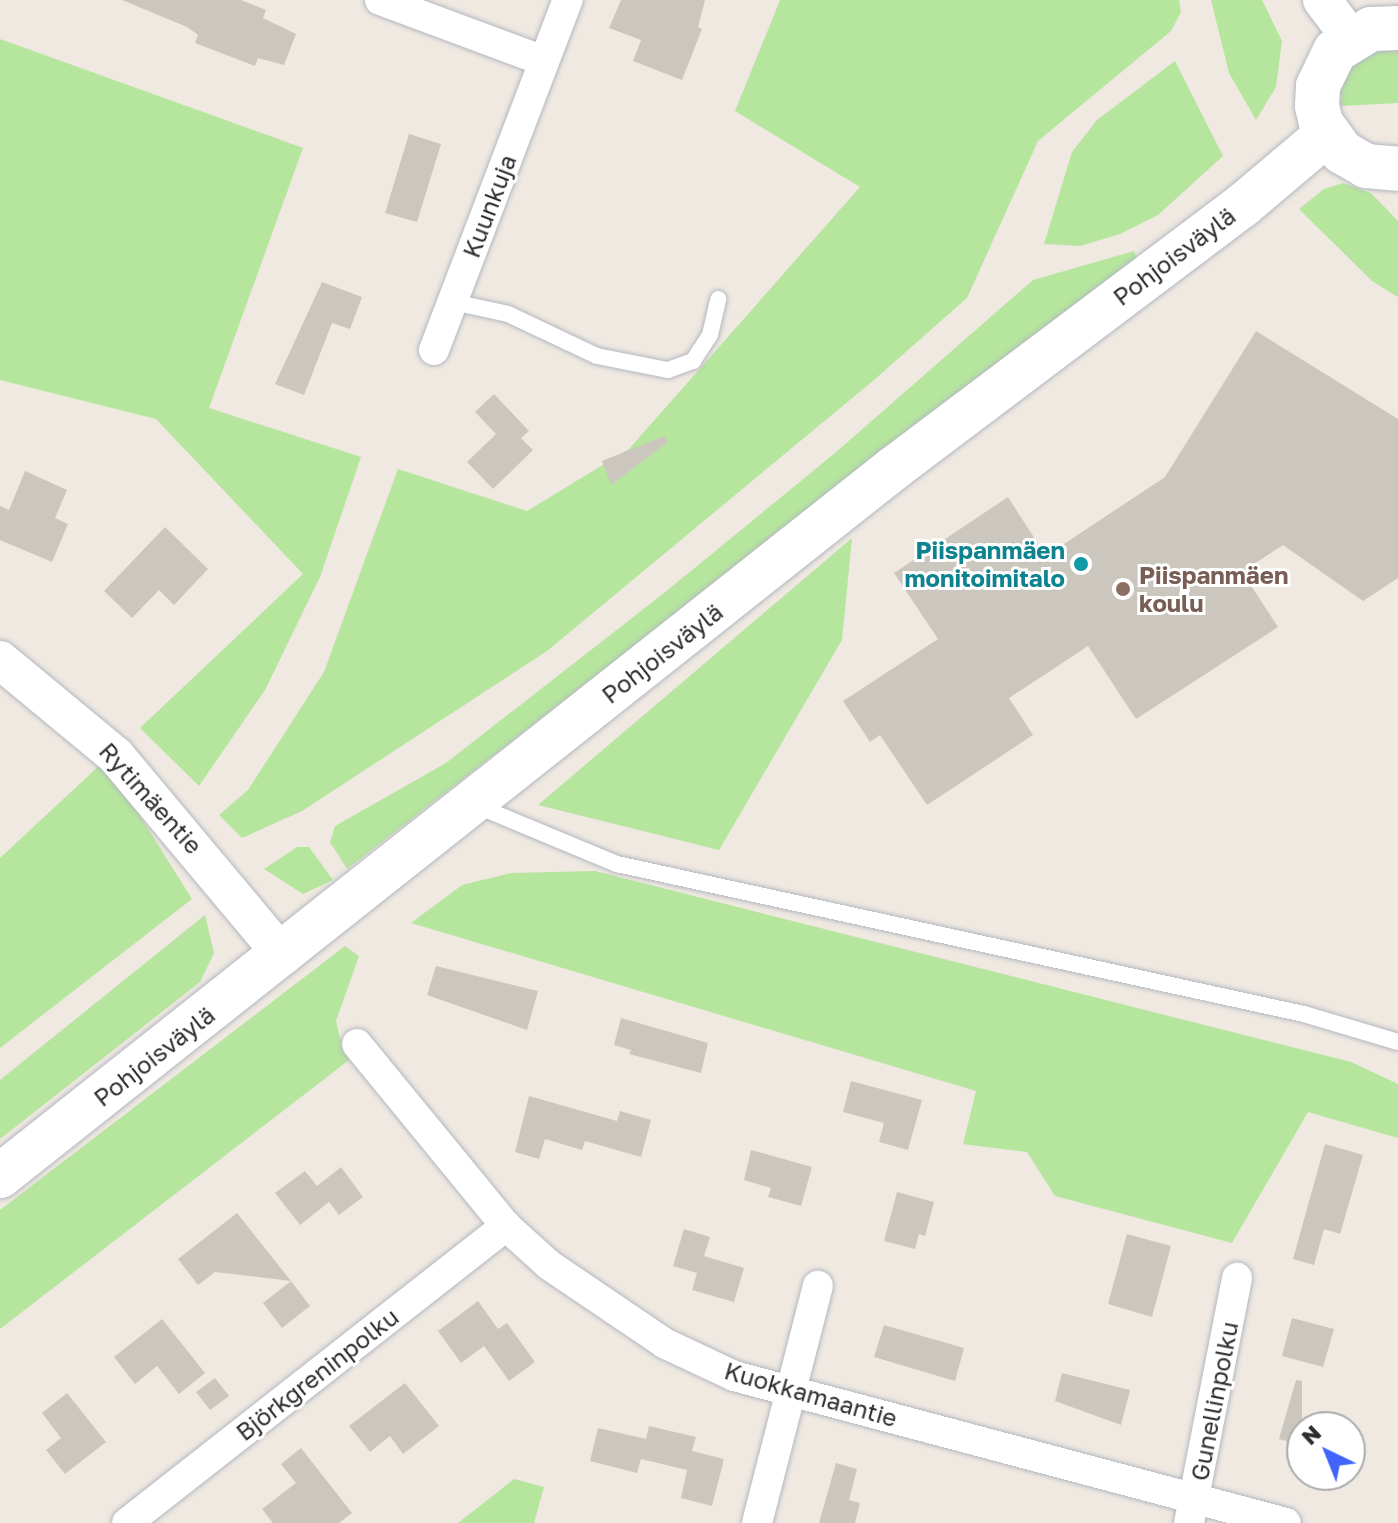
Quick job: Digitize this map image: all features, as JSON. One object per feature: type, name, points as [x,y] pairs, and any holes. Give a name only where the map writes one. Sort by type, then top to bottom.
[{"type":"main road","points":[[1396,172],[1353,160],[1327,134],[1317,106],[1318,86],[1335,51],[1351,38],[1371,29],[1398,28]]},
{"type":"main road","name":"Pohjoisväylä","points":[[0,1176],[283,956],[470,803],[894,468],[1243,205],[1327,134]]},
{"type":"street","points":[[380,0],[544,61]]},
{"type":"street","name":"Kuunkuja","points":[[434,350],[568,0]]},
{"type":"street","points":[[1322,0],[1351,38]]},
{"type":"street","name":"Rytimäentie","points":[[0,660],[115,755],[283,956]]},
{"type":"street","name":"Kuokkamaantie","points":[[357,1044],[506,1226],[549,1265],[664,1343],[734,1376],[791,1390],[1192,1511],[1286,1523]]},
{"type":"street","name":"Björkgreninpolku","points":[[127,1523],[506,1226]]},
{"type":"street","name":"Gunellinpolku","points":[[1192,1511],[1237,1278]]},
{"type":"street","points":[[757,1523],[818,1286]]},
{"type":"lane","points":[[453,302],[508,314],[597,356],[668,370],[693,361],[710,335],[718,299]]},
{"type":"lane","points":[[470,803],[617,864],[1304,1014],[1398,1042]]},
{"type":"green space","points":[[780,0],[1179,0],[1181,12],[1171,31],[1038,141],[967,298],[874,380],[547,651],[302,811],[242,838],[219,815],[248,790],[324,672],[398,469],[527,511],[629,449],[860,187],[735,111]]},
{"type":"green space","points":[[1211,0],[1262,0],[1282,41],[1276,87],[1256,120],[1229,73]]},
{"type":"green space","points":[[0,39],[303,148],[209,408],[361,457],[320,577],[265,690],[199,786],[140,728],[303,574],[156,419],[0,380]]},
{"type":"green space","points":[[1398,44],[1398,103],[1341,106],[1340,92],[1349,69],[1370,51]]},
{"type":"green space","points":[[1175,61],[1223,156],[1158,215],[1120,234],[1080,246],[1044,244],[1072,152],[1097,120]]},
{"type":"green space","points":[[1343,183],[1371,193],[1398,221],[1398,297],[1372,281],[1299,209],[1324,189]]},
{"type":"green space","points":[[1134,251],[1138,262],[1019,347],[347,869],[330,842],[335,826],[446,763],[664,593],[835,453],[1033,280]]},
{"type":"green space","points":[[852,538],[842,640],[719,850],[538,805]]},
{"type":"green space","points":[[100,765],[135,808],[192,899],[0,1048],[0,858]]},
{"type":"green space","points":[[297,847],[309,847],[333,880],[303,894],[264,869]]},
{"type":"green space","points":[[595,871],[1351,1062],[1398,1084],[1398,1138],[1308,1112],[1232,1243],[1055,1196],[1027,1152],[963,1144],[976,1091],[411,923],[462,885],[511,873]]},
{"type":"green space","points":[[205,915],[214,953],[200,982],[0,1139],[0,1080]]},
{"type":"green space","points":[[345,946],[359,956],[336,1021],[340,1038],[353,1057],[0,1329],[0,1210]]},
{"type":"green space","points":[[514,1479],[544,1487],[534,1523],[458,1523]]},
{"type":"building","points":[[122,0],[241,0],[266,10],[263,18],[296,34],[284,65],[258,58],[255,66],[195,43],[198,35],[187,27]]},
{"type":"building","points":[[621,0],[705,0],[698,27],[702,29],[682,80],[633,61],[641,40],[609,28]]},
{"type":"building","points":[[409,134],[441,144],[417,222],[385,213]]},
{"type":"building","points":[[322,282],[362,297],[350,329],[332,323],[304,395],[275,384]]},
{"type":"building","name":"Piispanmäen monitoimitalo","points":[[1256,331],[1398,419],[1398,578],[1363,601],[1283,545],[1242,572],[1278,627],[1136,719],[1088,646],[1009,698],[1033,735],[927,805],[880,735],[870,742],[843,701],[938,639],[894,573],[1008,497],[1046,556],[1165,477]]},
{"type":"building","points":[[494,394],[529,431],[521,438],[533,450],[493,489],[467,462],[496,434],[475,412]]},
{"type":"building","points":[[664,436],[668,442],[611,485],[602,461]]},
{"type":"building","points":[[25,471],[67,490],[55,518],[68,524],[52,562],[0,540],[0,506],[9,510]]},
{"type":"building","points":[[165,527],[208,569],[174,605],[159,590],[132,618],[104,591]]},
{"type":"building","points":[[436,966],[538,991],[527,1030],[427,995]]},
{"type":"building","points":[[621,1018],[708,1043],[701,1073],[629,1054],[631,1050],[614,1045]]},
{"type":"building","points":[[851,1081],[922,1100],[908,1150],[879,1142],[884,1123],[843,1112]]},
{"type":"building","points":[[529,1096],[617,1121],[620,1111],[651,1120],[641,1157],[585,1141],[582,1150],[545,1139],[539,1159],[515,1152]]},
{"type":"building","points":[[1325,1144],[1363,1155],[1340,1234],[1324,1229],[1314,1265],[1293,1259]]},
{"type":"building","points":[[751,1150],[812,1167],[801,1206],[768,1197],[771,1188],[744,1180]]},
{"type":"building","points":[[341,1167],[363,1197],[339,1215],[329,1202],[300,1225],[275,1193],[305,1171],[317,1186]]},
{"type":"building","points":[[897,1192],[934,1202],[925,1236],[919,1234],[915,1249],[884,1241]]},
{"type":"building","points":[[237,1213],[291,1281],[215,1272],[198,1285],[178,1259]]},
{"type":"building","points":[[684,1229],[710,1237],[704,1256],[744,1268],[734,1302],[692,1290],[697,1273],[673,1266]]},
{"type":"building","points":[[1127,1234],[1171,1246],[1152,1317],[1108,1304]]},
{"type":"building","points":[[291,1281],[310,1306],[282,1328],[263,1303]]},
{"type":"building","points":[[478,1301],[498,1329],[507,1323],[535,1362],[509,1381],[484,1346],[461,1363],[438,1331]]},
{"type":"building","points":[[1292,1318],[1334,1329],[1323,1367],[1282,1356]]},
{"type":"building","points":[[162,1319],[205,1373],[179,1394],[157,1366],[135,1384],[114,1357]]},
{"type":"building","points":[[884,1325],[964,1348],[955,1381],[874,1357]]},
{"type":"building","points":[[1062,1373],[1130,1390],[1121,1425],[1055,1401]]},
{"type":"building","points":[[215,1378],[229,1396],[210,1410],[196,1392]]},
{"type":"building","points":[[1296,1380],[1302,1381],[1302,1411],[1287,1411]]},
{"type":"building","points":[[405,1383],[439,1426],[403,1454],[390,1436],[370,1452],[349,1426]]},
{"type":"building","points":[[67,1393],[106,1442],[65,1474],[46,1450],[61,1438],[42,1413]]},
{"type":"building","points":[[1286,1415],[1286,1441],[1279,1439]]},
{"type":"building","points":[[649,1426],[696,1437],[692,1451],[724,1459],[712,1506],[681,1498],[687,1470],[641,1459],[637,1473],[590,1461],[598,1428],[646,1439]]},
{"type":"building","points":[[301,1448],[352,1513],[339,1523],[273,1523],[262,1509],[296,1483],[281,1464]]},
{"type":"building","points":[[836,1463],[857,1469],[849,1500],[860,1503],[855,1523],[819,1523]]},
{"type":"place","name":"Piispanmäen monitoimitalo","points":[[1081,564]]},
{"type":"place","name":"Piispanmäen koulu","points":[[1123,589]]}]
